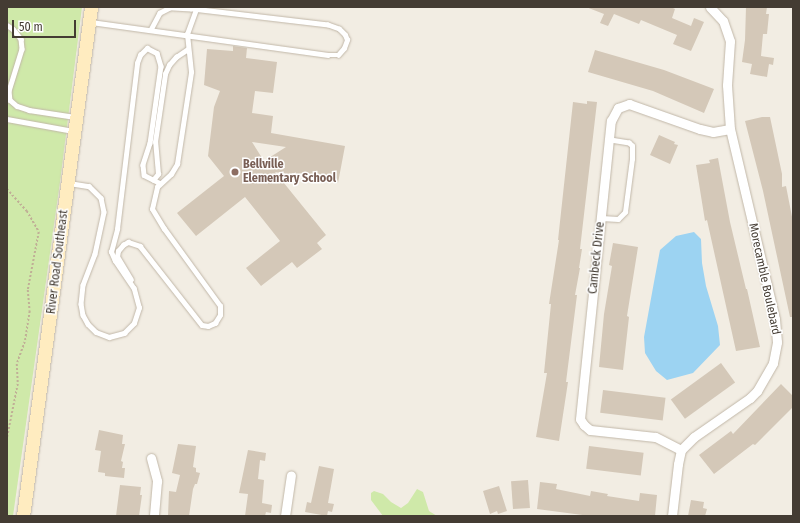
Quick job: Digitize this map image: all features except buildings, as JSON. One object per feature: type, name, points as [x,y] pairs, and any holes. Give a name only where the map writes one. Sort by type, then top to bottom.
[{"type":"main road","name":"River Road Southeast","points":[[23,516],[91,7]]},
{"type":"street","name":"Morecamble Boulebard","points":[[681,450],[694,437],[753,394],[768,374],[776,352],[777,330],[775,320],[730,129],[727,85],[730,41],[718,14],[710,7]]},
{"type":"street","points":[[718,14],[725,7]]},
{"type":"street","name":"Cambeck Drive","points":[[681,450],[655,437],[590,430],[580,419],[609,140],[613,114],[618,108],[629,104],[700,129],[714,132],[730,129]]},
{"type":"street","points":[[672,516],[681,450]]},
{"type":"street","points":[[151,458],[157,480],[154,516]]},
{"type":"street","points":[[285,516],[291,475]]},
{"type":"lane","points":[[89,22],[151,30],[187,34],[328,56],[338,54],[344,48],[347,40],[345,35],[339,29],[328,25],[196,9],[170,8],[160,13],[151,30]]},
{"type":"lane","points":[[68,183],[89,186],[101,198],[104,212],[95,254],[83,285],[81,304],[83,315],[88,324],[96,332],[109,337],[124,333],[134,323],[138,308],[134,289],[117,257],[123,245],[128,242],[140,246],[202,325],[208,326],[215,322],[220,315],[220,306],[154,214],[152,209],[155,193],[160,184],[171,174],[177,164],[191,72],[187,34],[196,9]]},
{"type":"lane","points":[[7,24],[21,39],[22,50],[9,91],[10,100],[16,106],[29,110],[76,117]]},
{"type":"lane","points":[[134,289],[115,262],[111,252],[117,229],[137,63],[140,55],[147,48],[157,53],[161,66],[150,143],[143,165],[144,175],[160,184]]},
{"type":"lane","points":[[153,180],[158,174],[156,142],[165,74],[169,65],[176,57],[188,49]]},
{"type":"lane","points":[[7,119],[74,131]]},
{"type":"lane","points":[[601,218],[618,219],[625,212],[632,158],[632,146],[629,143],[609,140]]},
{"type":"path","points":[[7,189],[27,211],[39,232],[28,290],[30,310],[25,342],[17,364],[18,384],[7,439]]},
{"type":"green space","points":[[7,7],[82,7],[60,182],[13,516],[7,516]]},
{"type":"green space","points":[[417,489],[423,492],[429,511],[437,516],[383,516],[371,500],[371,493],[374,491],[383,494],[391,502],[401,508],[408,503]]},
{"type":"water","points":[[694,232],[701,239],[702,263],[706,286],[718,326],[720,345],[693,373],[667,380],[656,371],[645,353],[644,337],[654,282],[660,250],[676,236]]},
{"type":"place","name":"Bellville Elementary School","points":[[235,172]]}]
